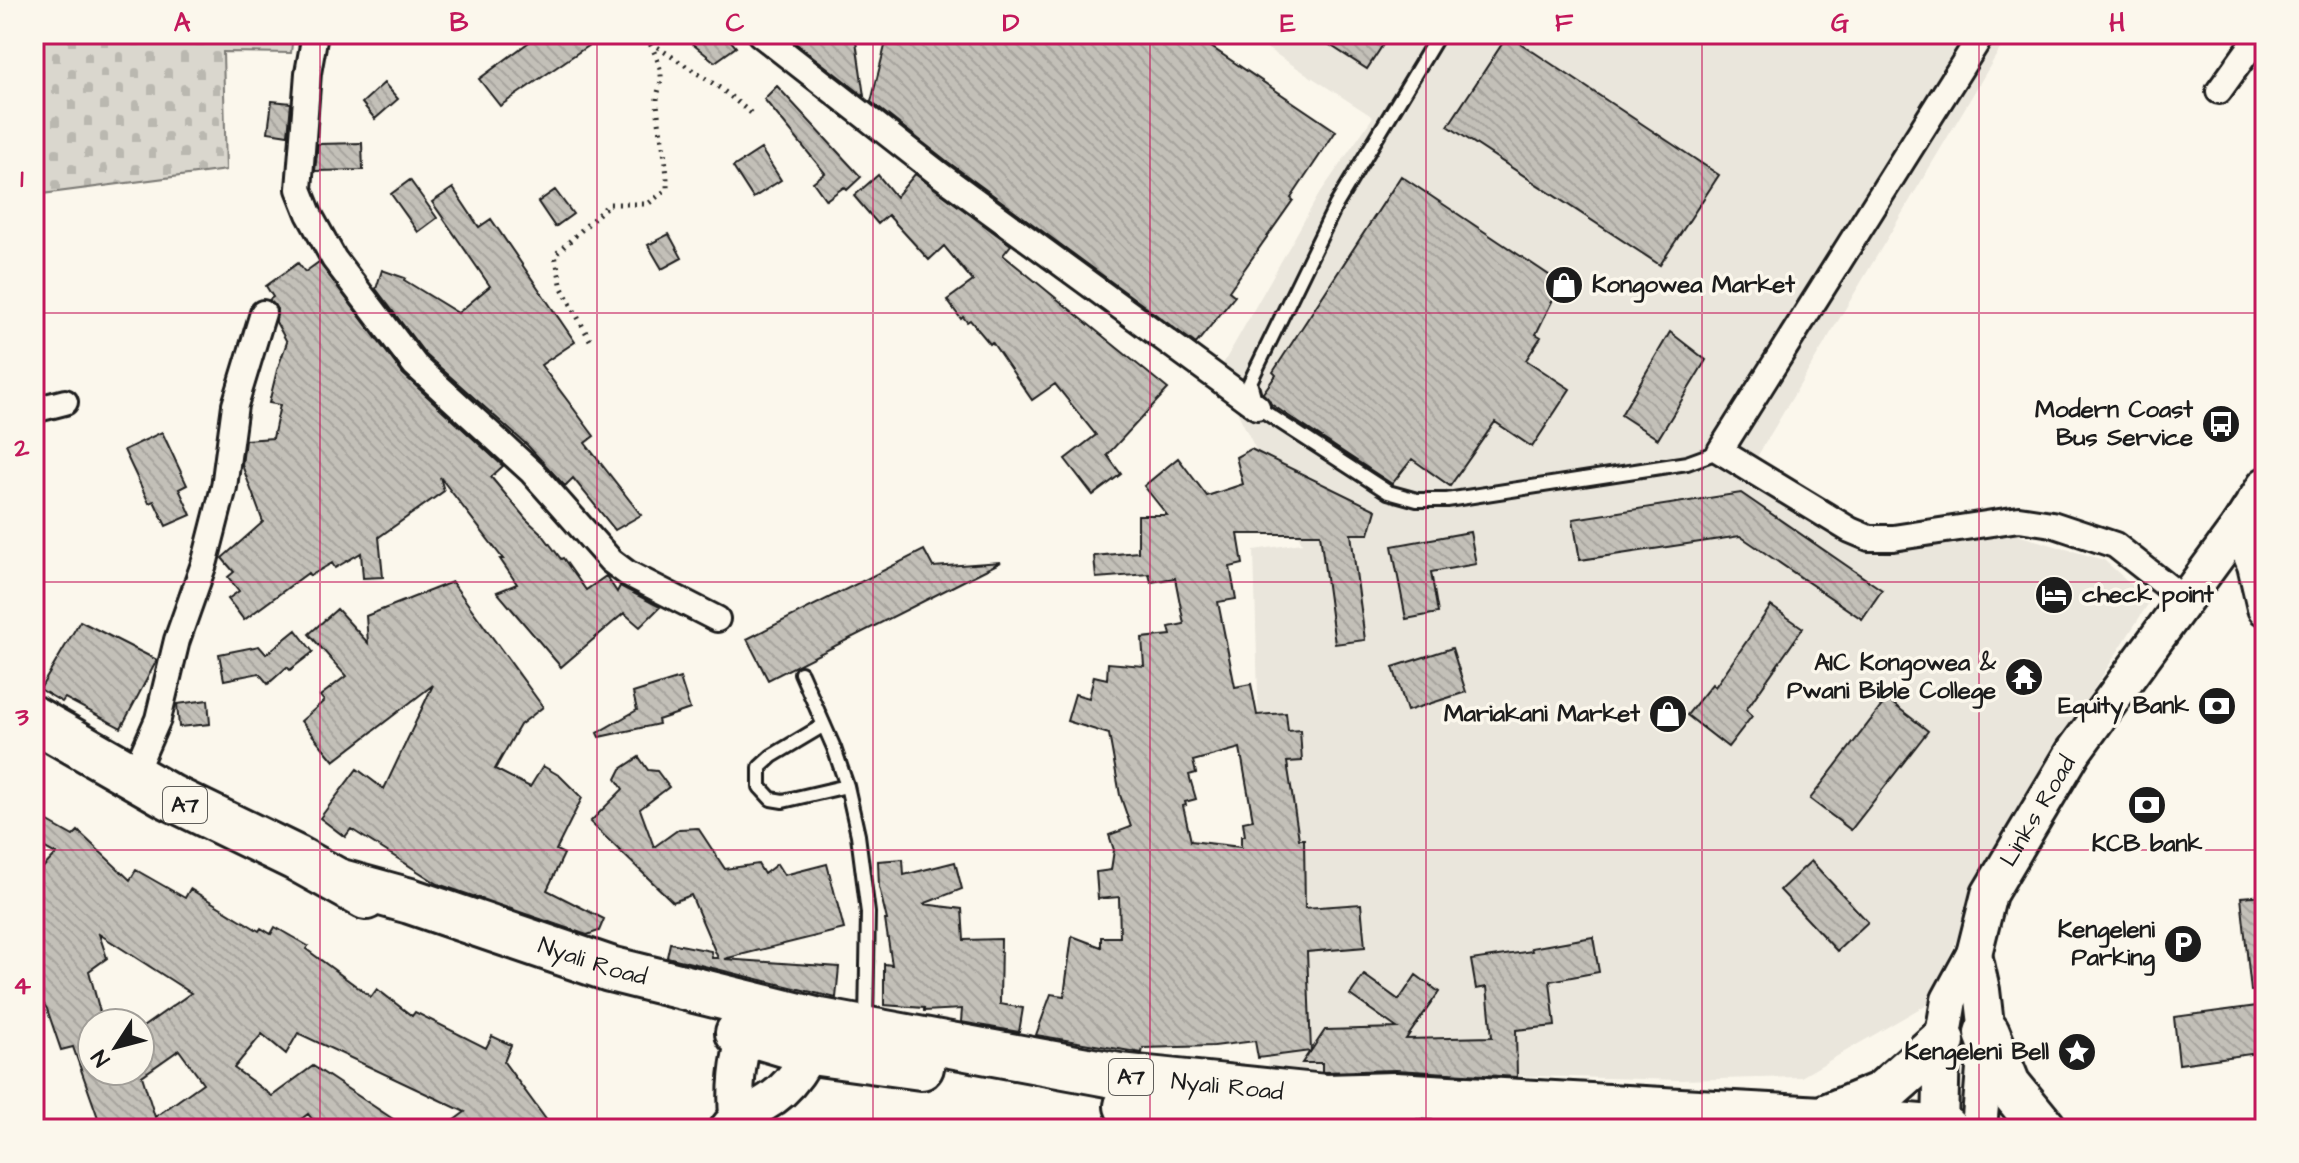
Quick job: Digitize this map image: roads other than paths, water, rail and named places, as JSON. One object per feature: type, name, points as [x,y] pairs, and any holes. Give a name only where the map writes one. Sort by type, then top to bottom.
[{"type":"highway","name":"Nyali Road","points":[[34,719],[133,776],[341,882],[410,901],[610,969],[750,1021],[930,1069],[1081,1100],[1226,1119],[1397,1129]]},
{"type":"highway","name":"Nyali Road","points":[[815,1036],[866,1028],[1119,1076],[1325,1097],[1395,1095],[1822,1119],[1942,1129]]},
{"type":"highway","points":[[1987,1033],[2008,1085],[2044,1129]]},
{"type":"highway","points":[[1822,1119],[1882,1094],[1942,1041]]},
{"type":"main road","name":"Links Road","points":[[1942,1129],[1942,1041],[1949,1000],[1974,954],[1989,894],[2074,751],[2239,526],[2265,485]]},
{"type":"main road","points":[[2239,526],[2255,565],[2263,604]]},
{"type":"main road","points":[[2210,565],[2263,604]]},
{"type":"main road","name":"Links Road","points":[[1974,954],[1987,1033],[1979,1129]]},
{"type":"main road","points":[[732,1122],[735,1091],[750,1021]]},
{"type":"main road","points":[[732,1122],[784,1089],[815,1036]]},
{"type":"street","points":[[315,34],[308,73],[299,189],[334,259],[415,365],[532,472],[611,561],[627,573],[717,619]]},
{"type":"street","points":[[760,34],[939,174],[1257,407]]},
{"type":"street","points":[[1982,34],[1720,451],[1850,530],[1869,538],[1893,538],[2019,519],[2052,524],[2115,545],[2185,600]]},
{"type":"street","points":[[2219,91],[2260,34]]},
{"type":"street","points":[[133,776],[158,719],[177,640],[205,561],[224,487],[235,405],[263,313]]},
{"type":"street","points":[[34,410],[65,402]]},
{"type":"lane","points":[[1439,34],[1336,205],[1250,382],[1257,407],[1388,492],[1417,500],[1447,500],[1687,463],[1720,451]]},
{"type":"lane","points":[[801,673],[847,786],[858,835],[868,913],[866,1028]]},
{"type":"lane","points":[[824,725],[772,756],[760,767],[760,787],[771,799],[783,801],[847,786]]},
{"type":"place","name":"Kongowea Market","points":[[1564,285]]},
{"type":"place","name":"Modern Coast Bus Service","points":[[2221,424]]},
{"type":"place","name":"check point","points":[[2054,595]]},
{"type":"place","name":"AIC Kongowea & Pwani Bible College","points":[[2024,677]]},
{"type":"place","name":"Equity Bank","points":[[2217,706]]},
{"type":"place","name":"Mariakani Market","points":[[1668,714]]},
{"type":"place","name":"KCB bank","points":[[2147,805]]},
{"type":"place","name":"Kengeleni Parking","points":[[2183,944]]},
{"type":"place","name":"Kengeleni Bell","points":[[2077,1052]]}]
